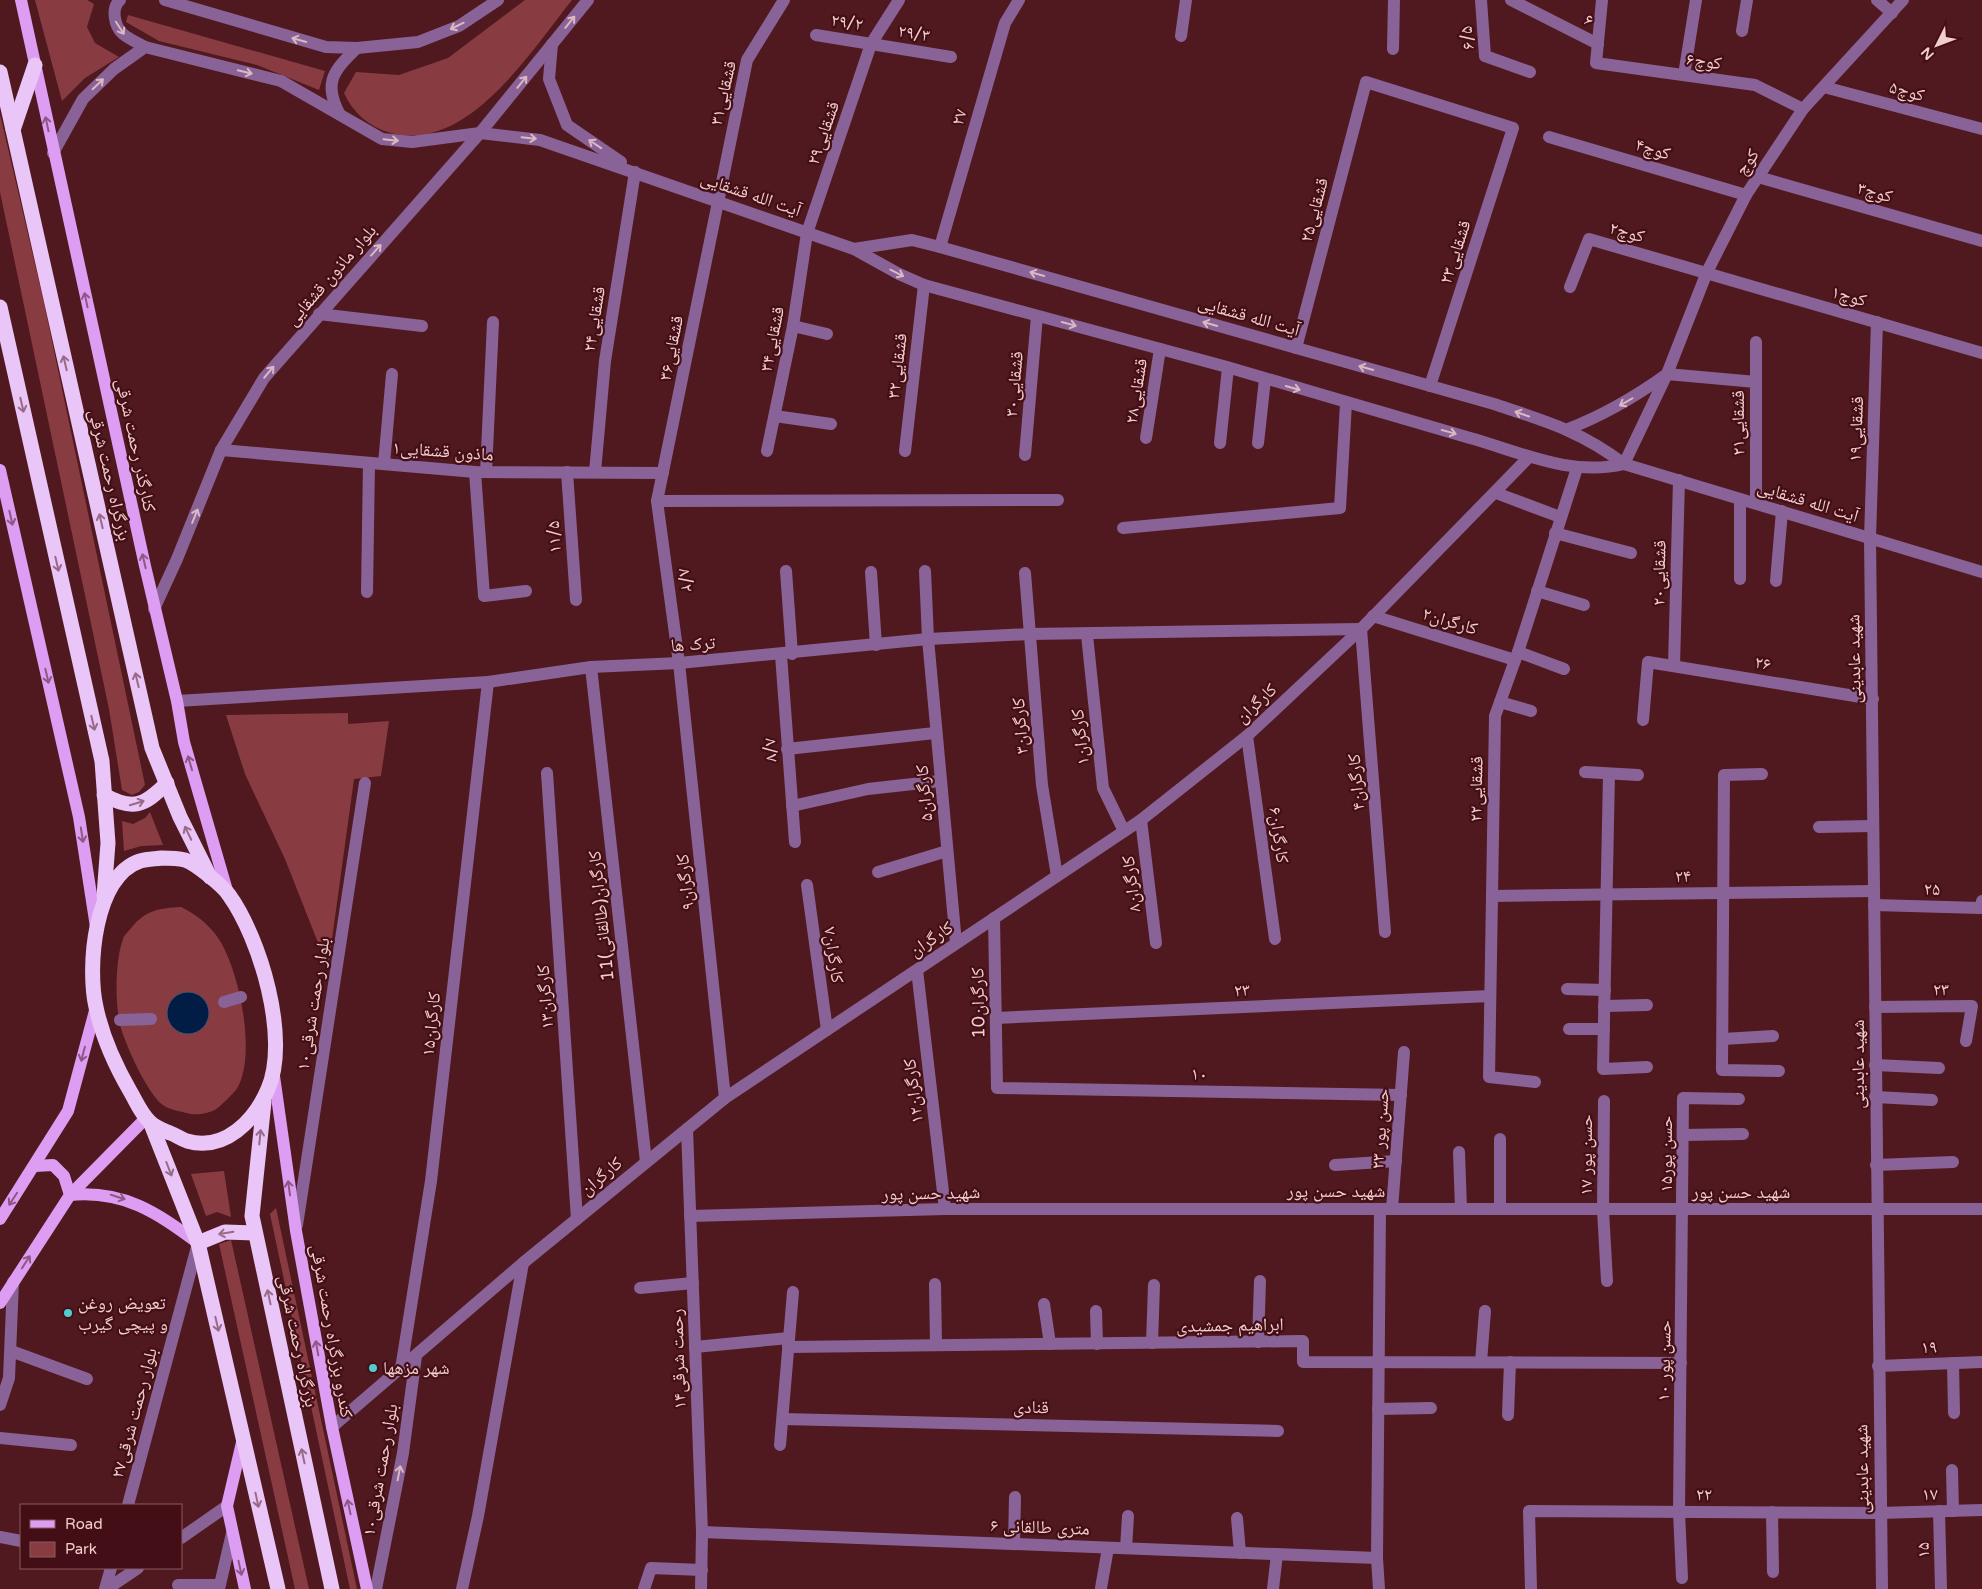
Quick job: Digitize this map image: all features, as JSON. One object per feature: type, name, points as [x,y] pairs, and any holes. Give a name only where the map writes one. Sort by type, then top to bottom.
[{"type":"highway","points":[[13,131],[35,65]]},
{"type":"highway","name":"بزرگراه رحمت شرقی","points":[[0,72],[152,748],[180,817],[210,877]]},
{"type":"highway","points":[[0,307],[102,761],[108,843],[103,905]]},
{"type":"highway","points":[[104,795],[129,806],[142,803],[166,783]]},
{"type":"highway","points":[[149,1121],[188,1141],[208,1142],[230,1136],[248,1124],[264,1100],[274,1076],[275,1027],[269,993],[252,937],[228,894],[210,877],[187,860],[162,858],[139,861],[126,870],[113,884],[103,905],[96,927],[92,973],[96,1007],[115,1065],[149,1121],[198,1243],[278,1589]]},
{"type":"highway","name":"بزرگراه رحمت شرقی","points":[[264,1100],[252,1216],[332,1589]]},
{"type":"highway","points":[[198,1243],[225,1232],[255,1233]]},
{"type":"main road","name":"کنارگذر رحمت شرقی","points":[[21,0],[154,609],[177,701],[184,742],[228,894]]},
{"type":"main road","points":[[0,470],[79,817],[96,927]]},
{"type":"main road","points":[[0,1218],[68,1112],[96,1007]]},
{"type":"main road","name":"کندرو بزرگراه رحمت شرقی","points":[[274,1076],[296,1231],[332,1427],[367,1589]]},
{"type":"main road","points":[[0,1303],[70,1195],[149,1121]]},
{"type":"main road","points":[[34,1166],[53,1165],[64,1176],[70,1195]]},
{"type":"main road","points":[[70,1195],[93,1193],[120,1198],[170,1222],[198,1243]]},
{"type":"main road","points":[[243,1435],[226,1506],[245,1589]]},
{"type":"street","points":[[120,0],[117,3],[114,18],[122,33],[145,47],[281,81],[382,139],[412,142],[480,134],[540,140],[635,172]]},
{"type":"street","points":[[165,0],[326,47],[357,48],[418,42],[459,26],[498,0]]},
{"type":"street","name":"بلوار ماذون قشقایی","points":[[154,609],[177,559],[221,450],[264,378],[480,134],[588,0]]},
{"type":"street","name":"۳۱قشقایی","points":[[718,201],[747,60],[784,0]]},
{"type":"street","name":"قشقایی۲۹","points":[[808,232],[871,44],[899,0]]},
{"type":"street","name":"۲۷","points":[[940,247],[1005,23],[1019,0]]},
{"type":"street","points":[[1181,36],[1186,0]]},
{"type":"street","points":[[1393,49],[1394,0]]},
{"type":"street","name":"۶/۵","points":[[1482,0],[1484,56],[1530,72]]},
{"type":"street","name":"۶","points":[[1511,0],[1598,44]]},
{"type":"street","points":[[1598,44],[1602,0]]},
{"type":"street","points":[[1684,76],[1696,0]]},
{"type":"street","points":[[1742,31],[1747,0]]},
{"type":"street","points":[[1877,0],[1892,13]]},
{"type":"street","name":"کوچ","points":[[1624,464],[1667,374],[1707,272],[1746,195],[1803,109],[1903,0]]},
{"type":"street","name":"۲۹/۲","points":[[816,35],[871,44]]},
{"type":"street","points":[[552,44],[549,79],[566,125],[635,172]]},
{"type":"street","name":"۲۹/۳","points":[[871,44],[951,57]]},
{"type":"street","name":"کوچ۶","points":[[1598,44],[1596,63],[1754,85],[1803,109]]},
{"type":"street","points":[[53,153],[82,99],[114,68],[145,47]]},
{"type":"street","points":[[339,114],[334,103],[330,82],[338,66],[357,48]]},
{"type":"street","name":"قشقایی۲۳","points":[[1366,82],[1513,128],[1430,386]]},
{"type":"street","name":"قشقایی۲۵","points":[[1296,348],[1366,82]]},
{"type":"street","name":"۵کوچ","points":[[1824,87],[1982,129]]},
{"type":"street","name":"کوچ۴","points":[[1549,136],[1746,195]]},
{"type":"street","name":"آیت الله قشقایی","points":[[635,172],[854,249],[899,274],[924,285],[1228,368],[1478,440],[1529,457],[1577,468],[1606,468],[1624,464]]},
{"type":"street","name":"قشقایی۲۴","points":[[595,472],[605,361],[635,172]]},
{"type":"street","name":"۳کوچ","points":[[1758,177],[1982,241]]},
{"type":"street","name":"قشقایی۳۶","points":[[657,501],[718,201]]},
{"type":"street","name":"قشقایی۳۴","points":[[767,451],[793,326],[808,232]]},
{"type":"street","name":"کوچ۲","points":[[1570,287],[1589,239],[1707,272]]},
{"type":"street","name":"آیت الله قشقایی","points":[[854,249],[912,240],[1494,404],[1568,429],[1601,446],[1624,464],[1982,572]]},
{"type":"street","name":"کوچ۱","points":[[1707,272],[1982,353]]},
{"type":"street","name":"قشقایی۳۲","points":[[905,451],[924,285]]},
{"type":"street","points":[[319,314],[422,326]]},
{"type":"street","name":"قشقایی۳۰","points":[[1025,455],[1037,316]]},
{"type":"street","points":[[494,322],[481,472],[484,596],[526,591]]},
{"type":"street","name":"۱۹قشقایی","points":[[1870,538],[1878,322]]},
{"type":"street","points":[[793,326],[827,334]]},
{"type":"street","name":"قشقایی۲۱","points":[[1756,342],[1756,503]]},
{"type":"street","name":"قشقایی۲۸","points":[[1146,438],[1160,349]]},
{"type":"street","points":[[1220,443],[1228,368]]},
{"type":"street","points":[[384,464],[392,374]]},
{"type":"street","points":[[1568,429],[1600,416],[1631,399],[1667,374],[1756,382]]},
{"type":"street","points":[[1258,443],[1265,379]]},
{"type":"street","points":[[1123,528],[1340,508],[1346,403]]},
{"type":"street","points":[[774,416],[831,424]]},
{"type":"street","name":"ماذون قشقایی۱","points":[[221,450],[481,472],[663,472]]},
{"type":"street","name":"کارگران","points":[[332,1427],[523,1263],[725,1098],[1141,820],[1247,736],[1361,629],[1496,493],[1529,457]]},
{"type":"street","points":[[368,463],[368,592]]},
{"type":"street","name":"۲۲قشقایی","points":[[1535,1082],[1489,1077],[1495,716],[1517,656],[1577,468]]},
{"type":"street","name":"۱۱/۵","points":[[567,472],[576,600]]},
{"type":"street","name":"۲۰قشقایی","points":[[1674,666],[1679,480]]},
{"type":"street","points":[[1496,493],[1560,517]]},
{"type":"street","points":[[1740,499],[1740,578]]},
{"type":"street","points":[[657,501],[1058,500]]},
{"type":"street","name":"۸/۲","points":[[657,501],[680,664]]},
{"type":"street","points":[[1776,582],[1782,511]]},
{"type":"street","points":[[1555,533],[1631,553]]},
{"type":"street","name":"شهید عابدینی","points":[[1870,538],[1873,699],[1876,1209],[1882,1589]]},
{"type":"street","name":"۸/۷","points":[[786,571],[787,749],[795,842]]},
{"type":"street","name":"کارگران۵","points":[[925,571],[935,733],[956,943]]},
{"type":"street","points":[[871,572],[876,645]]},
{"type":"street","name":"کارگران۳","points":[[1025,573],[1042,785],[1057,876]]},
{"type":"street","points":[[1537,591],[1584,605]]},
{"type":"street","name":"کارگران۲","points":[[1374,616],[1564,669]]},
{"type":"street","name":"ترک ها","points":[[177,701],[488,682],[591,667],[680,664],[928,640],[1030,634],[1087,635],[1361,629]]},
{"type":"street","name":"کارگران۴","points":[[1361,629],[1386,932]]},
{"type":"street","name":"۱کارگران","points":[[1087,635],[1103,788],[1124,831]]},
{"type":"street","name":"۲۶","points":[[1643,720],[1648,662],[1873,699]]},
{"type":"street","name":"کارگران۹","points":[[680,664],[725,1098]]},
{"type":"street","name":"11کارگران(طالقانی)","points":[[591,667],[646,1162]]},
{"type":"street","name":"۱۵کارگران","points":[[401,1369],[431,1181],[488,682]]},
{"type":"street","points":[[1500,702],[1531,711]]},
{"type":"street","points":[[787,749],[935,733]]},
{"type":"street","name":"۶کارگران","points":[[1247,736],[1275,939]]},
{"type":"street","points":[[1586,772],[1638,775]]},
{"type":"street","name":"کارگران۱۳","points":[[547,773],[578,1219]]},
{"type":"street","points":[[1610,774],[1603,1069],[1647,1067]]},
{"type":"street","points":[[1762,774],[1724,775],[1722,1070],[1779,1071]]},
{"type":"street","points":[[792,806],[868,789],[940,781]]},
{"type":"street","name":"۱۰بلوار رحمت شرقی","points":[[296,1231],[365,783]]},
{"type":"street","name":"کارگران۸","points":[[1141,820],[1156,943]]},
{"type":"street","points":[[1819,828],[1873,826]]},
{"type":"street","points":[[878,872],[946,850]]},
{"type":"street","name":"کارگران۷","points":[[807,885],[827,1030]]},
{"type":"street","name":"۲۴","points":[[1492,896],[1874,891]]},
{"type":"street","name":"۲۵","points":[[1874,906],[1981,908],[1982,900]]},
{"type":"street","name":"10کارگران","points":[[994,918],[997,1088]]},
{"type":"street","name":"۱۲کارگران","points":[[917,970],[945,1209]]},
{"type":"street","points":[[1568,989],[1605,990]]},
{"type":"street","points":[[224,1002],[241,996]]},
{"type":"street","name":"۲۳","points":[[996,1018],[1490,996]]},
{"type":"street","points":[[1604,1006],[1647,1005]]},
{"type":"street","name":"۲۳","points":[[1875,1007],[1972,1006],[1966,1041]]},
{"type":"street","points":[[120,1020],[151,1019]]},
{"type":"street","points":[[1569,1028],[1604,1029]]},
{"type":"street","points":[[1723,1039],[1773,1036]]},
{"type":"street","name":"۲۳ حسن پور","points":[[1379,1589],[1377,1558],[1378,1409],[1386,1209],[1396,1162],[1404,1052]]},
{"type":"street","points":[[1875,1066],[1939,1068]]},
{"type":"street","name":"۱۰","points":[[997,1088],[1401,1095]]},
{"type":"street","points":[[1875,1097],[1932,1100]]},
{"type":"street","name":"حسن پور۱۵","points":[[1684,1210],[1683,1098],[1739,1100]]},
{"type":"street","name":"۱۷ حسن پور","points":[[1604,1101],[1603,1210],[1607,1281]]},
{"type":"street","name":"۱۴رحمت شرقی","points":[[687,1129],[702,1532],[701,1589]]},
{"type":"street","points":[[1683,1135],[1743,1134]]},
{"type":"street","points":[[1500,1139],[1500,1209]]},
{"type":"street","points":[[1460,1152],[1461,1209]]},
{"type":"street","points":[[1335,1165],[1396,1162]]},
{"type":"street","points":[[1876,1165],[1953,1162]]},
{"type":"street","name":"شهید حسن پور","points":[[690,1216],[945,1209],[1982,1209]]},
{"type":"street","name":"۱۰ حسن پور","points":[[1682,1578],[1679,1512],[1684,1210]]},
{"type":"street","name":"بلوار رحمت شرقی۲۷","points":[[128,1504],[198,1243]]},
{"type":"street","points":[[462,1589],[478,1516],[523,1263]]},
{"type":"street","points":[[1258,1342],[1260,1281]]},
{"type":"street","points":[[0,1405],[9,1378],[13,1282]]},
{"type":"street","points":[[640,1288],[693,1283]]},
{"type":"street","points":[[935,1284],[936,1345]]},
{"type":"street","points":[[1152,1343],[1154,1285]]},
{"type":"street","points":[[780,1445],[793,1292]]},
{"type":"street","points":[[1044,1304],[1050,1344]]},
{"type":"street","points":[[1096,1311],[1098,1344]]},
{"type":"street","points":[[1482,1362],[1485,1312]]},
{"type":"street","name":"ابراهیم جمشیدی","points":[[695,1346],[789,1342],[936,1345],[1303,1342],[1303,1362],[1681,1363]]},
{"type":"street","points":[[11,1350],[87,1379]]},
{"type":"street","name":"بلوار رحمت شرقی۱۰","points":[[376,1589],[403,1453],[416,1356]]},
{"type":"street","points":[[1508,1415],[1510,1362]]},
{"type":"street","name":"۱۹","points":[[1878,1366],[1982,1362]]},
{"type":"street","points":[[1953,1363],[1954,1413]]},
{"type":"street","points":[[1378,1409],[1431,1408]]},
{"type":"street","name":"قنادی","points":[[782,1419],[1278,1431]]},
{"type":"street","points":[[0,1438],[71,1445]]},
{"type":"street","points":[[1952,1470],[1953,1511]]},
{"type":"street","points":[[1014,1544],[1015,1497]]},
{"type":"street","points":[[182,1537],[226,1506]]},
{"type":"street","name":"۱۷","points":[[1880,1512],[1982,1510]]},
{"type":"street","name":"۱۵","points":[[1939,1511],[1941,1589]]},
{"type":"street","name":"۲۲","points":[[1531,1589],[1529,1512],[1880,1512]]},
{"type":"street","points":[[1772,1512],[1773,1572]]},
{"type":"street","points":[[1126,1548],[1128,1516]]},
{"type":"street","points":[[1238,1518],[1240,1553]]},
{"type":"street","name":"۶ متری طالقانی","points":[[702,1532],[1377,1558]]},
{"type":"street","points":[[178,1585],[219,1587],[232,1533]]},
{"type":"street","points":[[0,1538],[20,1541]]},
{"type":"street","points":[[1101,1588],[1108,1548]]},
{"type":"street","points":[[1273,1589],[1277,1554]]},
{"type":"street","points":[[644,1589],[651,1568],[702,1570]]},
{"type":"street","points":[[109,1588],[111,1569]]},
{"type":"street","points":[[109,1588],[137,1569]]},
{"type":"green space","points":[[35,0],[87,0],[94,4],[87,27],[95,43],[119,57],[85,78],[62,101]]},
{"type":"green space","points":[[525,0],[572,0],[517,70],[495,93],[471,113],[446,128],[419,135],[391,133],[369,123],[357,113],[344,93],[356,72],[399,75],[448,58]]},
{"type":"green space","points":[[128,15],[325,71],[319,90],[257,65],[159,41],[126,22]]},
{"type":"green space","points":[[0,114],[44,303],[145,785],[139,792],[132,795],[122,790],[109,709],[0,192]]},
{"type":"green space","points":[[348,713],[348,724],[389,721],[381,776],[354,779],[328,968],[285,859],[245,774],[226,715]]},
{"type":"green space","points":[[150,812],[163,845],[141,846],[124,851],[122,821],[133,824],[145,818]]},
{"type":"green space","points":[[181,907],[208,926],[224,949],[232,967],[238,989],[245,1035],[245,1056],[242,1075],[236,1090],[217,1108],[210,1112],[198,1114],[166,1107],[151,1091],[127,1044],[120,1025],[117,1005],[118,959],[124,936],[137,921],[148,913],[160,909]]},
{"type":"green space","points":[[224,1171],[231,1217],[217,1212],[206,1216],[191,1174]]},
{"type":"green space","points":[[276,1208],[357,1589],[350,1589],[270,1214]]},
{"type":"green space","points":[[231,1240],[309,1589],[295,1589],[219,1244]]},
{"type":"water","points":[[184,992],[192,992],[203,998],[209,1013],[203,1028],[192,1034],[184,1034],[173,1028],[167,1017],[167,1009],[173,998]]},
{"type":"place","name":"تعویض روغن و پیچی گیرب","points":[[68,1313]]},
{"type":"place","name":"شهر مزهها","points":[[373,1368]]}]
